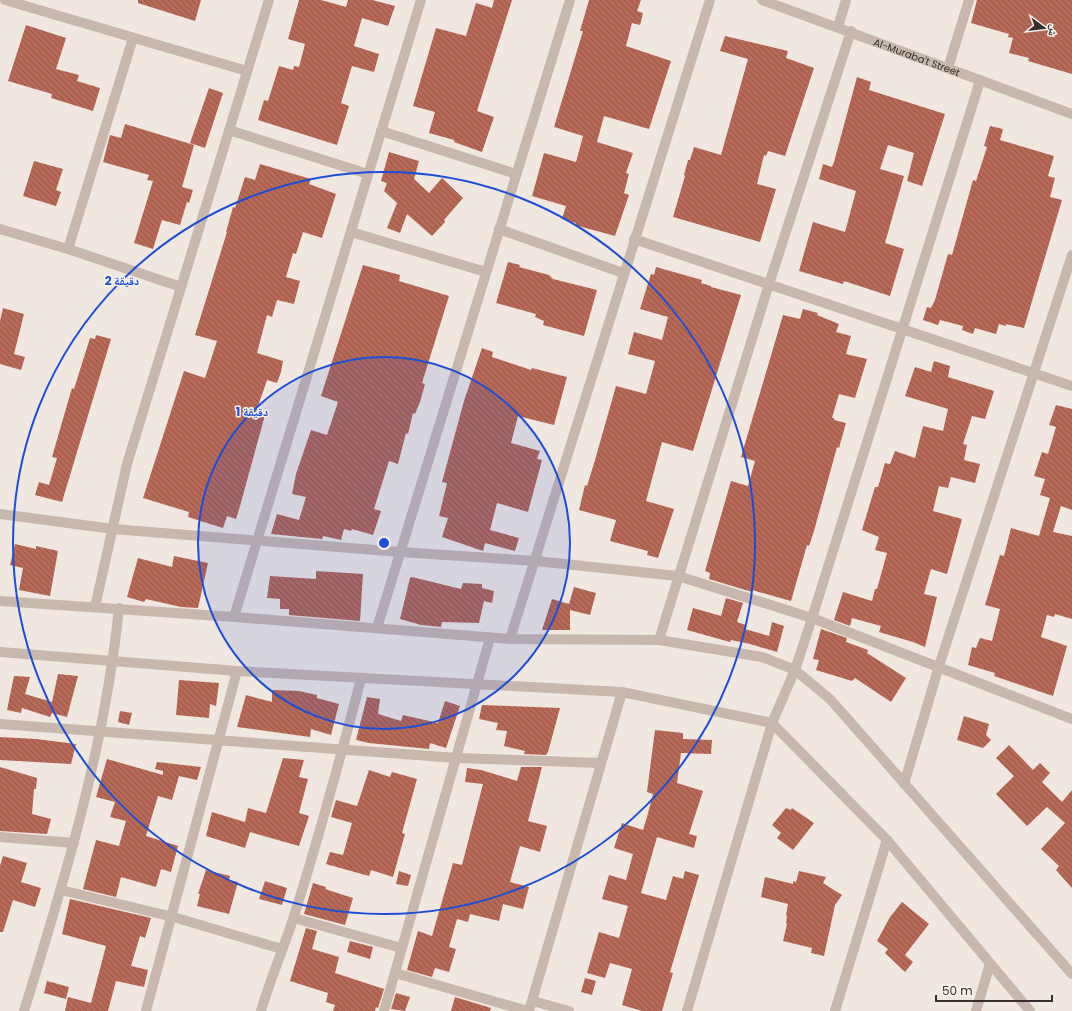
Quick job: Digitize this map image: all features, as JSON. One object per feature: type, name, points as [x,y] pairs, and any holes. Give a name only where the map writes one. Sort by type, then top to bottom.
[{"type":"street","points":[[5,0],[247,71]]},
{"type":"street","points":[[95,607],[127,464],[269,0]]},
{"type":"street","points":[[234,617],[421,0]]},
{"type":"street","points":[[377,628],[570,0]]},
{"type":"street","points":[[510,639],[536,561],[634,239],[710,0]]},
{"type":"street","name":"Al-Muraba't Street","points":[[762,0],[1072,114]]},
{"type":"street","points":[[838,27],[846,0]]},
{"type":"street","points":[[948,68],[969,0]]},
{"type":"street","points":[[658,640],[769,284],[851,32]]},
{"type":"street","points":[[68,249],[133,38]]},
{"type":"street","points":[[688,1011],[772,723],[795,670],[812,618],[980,81]]},
{"type":"street","points":[[229,130],[368,174]]},
{"type":"street","points":[[381,131],[516,174]]},
{"type":"street","points":[[0,229],[68,249],[181,287]]},
{"type":"street","points":[[499,229],[624,273]]},
{"type":"street","points":[[351,232],[486,272]]},
{"type":"street","points":[[634,239],[1072,386]]},
{"type":"street","points":[[904,784],[938,666],[1072,255]]},
{"type":"street","points":[[0,514],[113,529],[400,552],[536,561],[678,576],[812,618],[1072,719]]},
{"type":"street","points":[[0,602],[119,608],[490,638],[658,640],[762,657],[795,670],[830,699],[1072,974]]},
{"type":"street","points":[[24,1011],[74,843],[100,733],[114,662],[119,608]]},
{"type":"street","points":[[384,1011],[490,638]]},
{"type":"street","points":[[0,652],[237,672],[622,692],[772,723],[887,840],[1030,1011]]},
{"type":"street","points":[[146,1011],[173,917],[237,672]]},
{"type":"street","points":[[261,1011],[294,918],[343,749],[361,679]]},
{"type":"street","points":[[395,973],[529,1011],[600,763],[622,692]]},
{"type":"street","points":[[0,724],[100,733],[220,740],[456,758],[600,763]]},
{"type":"street","points":[[0,837],[74,843]]},
{"type":"street","points":[[835,1011],[887,840]]},
{"type":"street","points":[[61,890],[173,917],[282,949]]},
{"type":"street","points":[[294,918],[401,948]]},
{"type":"street","points":[[976,1011],[990,964]]},
{"type":"street","points":[[533,1001],[569,1011]]},
{"type":"building","points":[[138,0],[201,0],[195,21],[138,3]]},
{"type":"building","points":[[299,0],[321,0],[346,7],[348,0],[372,0],[395,6],[388,26],[362,18],[354,46],[379,54],[374,72],[352,66],[341,103],[349,106],[337,145],[258,120],[264,100],[268,101],[279,66],[293,70],[294,66],[299,67],[305,44],[288,39]]},
{"type":"building","points":[[494,0],[512,0],[477,111],[494,117],[482,152],[454,142],[454,140],[429,133],[435,112],[413,106],[436,28],[466,36],[476,3],[492,8]]},
{"type":"building","points":[[589,0],[641,0],[637,11],[643,13],[640,25],[632,23],[626,46],[671,61],[649,129],[604,116],[597,142],[633,153],[626,173],[629,174],[624,193],[629,195],[615,236],[575,225],[576,223],[562,219],[566,206],[532,196],[544,153],[576,162],[583,136],[554,127],[583,31],[580,31]]},
{"type":"building","points":[[977,0],[1072,0],[1072,74],[1028,61],[1029,58],[1009,53],[1013,38],[1008,37],[1009,34],[971,23]]},
{"type":"building","points":[[26,25],[66,38],[56,69],[79,75],[77,81],[100,88],[93,111],[51,98],[52,94],[8,81]]},
{"type":"building","points":[[725,36],[788,51],[786,58],[814,68],[785,156],[768,151],[766,156],[764,155],[757,184],[776,189],[760,242],[673,217],[688,160],[690,160],[694,147],[721,155],[748,59],[720,51]]},
{"type":"building","points":[[857,77],[871,82],[869,90],[945,114],[922,186],[907,181],[914,153],[888,145],[880,169],[904,176],[885,243],[904,249],[890,296],[844,281],[843,284],[799,271],[813,222],[845,232],[856,191],[819,179],[823,164],[832,167],[834,162]]},
{"type":"building","points":[[209,88],[223,93],[205,148],[190,143]]},
{"type":"building","points":[[125,124],[194,145],[182,187],[193,190],[189,203],[187,202],[180,225],[162,220],[153,249],[134,243],[153,181],[147,180],[149,175],[103,162],[110,135],[121,138]]},
{"type":"building","points":[[990,126],[1003,129],[1000,140],[1054,156],[1048,176],[1055,178],[1050,197],[1062,200],[1024,328],[999,324],[996,334],[975,328],[973,334],[962,330],[963,326],[940,320],[938,325],[923,320],[927,307],[931,308],[935,300],[948,254],[952,255],[973,180],[976,181],[987,147],[984,146]]},
{"type":"building","points":[[389,152],[419,161],[414,179],[429,193],[442,178],[463,198],[444,220],[445,222],[432,236],[407,214],[400,233],[387,228],[397,203],[384,191],[387,183],[381,181]]},
{"type":"building","points":[[34,161],[63,169],[56,190],[61,192],[56,206],[23,196]]},
{"type":"building","points":[[260,164],[311,179],[309,184],[336,194],[322,238],[303,232],[296,254],[293,253],[286,277],[300,281],[294,304],[277,300],[272,317],[267,315],[257,353],[283,361],[281,372],[277,383],[267,380],[256,412],[265,415],[240,506],[236,519],[227,516],[223,528],[188,517],[189,512],[143,498],[184,371],[205,378],[217,341],[195,335],[227,232],[233,207],[235,208],[245,177],[255,180]]},
{"type":"building","points":[[508,262],[520,265],[519,267],[549,275],[553,279],[597,290],[584,336],[543,325],[544,321],[535,317],[536,314],[496,303]]},
{"type":"building","points":[[363,265],[400,275],[399,281],[449,296],[422,383],[425,384],[420,402],[415,414],[413,413],[398,464],[389,461],[374,509],[381,511],[373,535],[352,529],[351,531],[344,529],[341,540],[323,536],[322,539],[271,534],[277,514],[299,520],[306,497],[292,494],[296,474],[311,430],[327,435],[338,402],[321,396]]},
{"type":"building","points":[[656,267],[702,280],[701,283],[711,287],[741,295],[693,451],[662,442],[646,501],[674,509],[658,558],[647,555],[648,551],[610,541],[616,520],[579,510],[585,485],[587,486],[616,386],[646,394],[655,361],[628,354],[634,332],[662,340],[668,317],[640,309],[651,274],[654,275]]},
{"type":"building","points":[[3,308],[24,314],[14,354],[25,357],[21,370],[0,364],[0,321]]},
{"type":"building","points":[[803,309],[818,313],[817,315],[839,324],[836,332],[851,336],[846,354],[867,359],[855,398],[839,394],[832,418],[834,418],[834,420],[846,423],[839,448],[837,447],[814,531],[809,546],[807,545],[791,601],[752,590],[752,592],[709,579],[710,573],[705,571],[731,481],[748,486],[755,461],[741,457],[783,315],[800,319]]},
{"type":"building","points":[[96,335],[111,339],[62,502],[35,495],[39,482],[49,485],[57,458],[52,457],[72,388],[74,389],[90,338],[95,339]]},
{"type":"building","points":[[482,348],[493,352],[492,357],[531,370],[532,368],[567,377],[554,425],[518,416],[511,443],[540,451],[537,459],[542,460],[528,512],[497,503],[490,530],[519,538],[515,551],[485,543],[483,551],[442,537],[448,518],[439,516],[447,483],[442,482],[464,401]]},
{"type":"building","points":[[934,361],[950,366],[948,377],[994,391],[985,419],[972,416],[963,444],[967,445],[964,460],[980,464],[975,483],[951,477],[948,488],[939,486],[933,511],[962,519],[947,574],[931,569],[924,594],[937,597],[925,647],[879,632],[881,626],[852,618],[850,626],[834,620],[843,592],[872,601],[875,589],[877,589],[887,553],[875,550],[879,537],[862,530],[875,487],[878,487],[885,463],[890,464],[895,451],[915,458],[923,426],[943,431],[948,409],[905,396],[915,367],[931,372]]},
{"type":"building","points":[[1056,405],[1072,409],[1072,510],[1061,506],[1053,532],[1072,536],[1072,619],[1055,614],[1054,617],[1047,615],[1041,637],[1067,646],[1053,696],[994,676],[995,673],[968,665],[972,647],[976,648],[980,638],[992,641],[1000,609],[985,605],[1000,555],[1004,556],[1011,528],[1039,536],[1050,498],[1040,495],[1045,479],[1034,476],[1042,452],[1048,454],[1056,427],[1049,425]]},
{"type":"building","points":[[15,544],[36,549],[36,546],[58,551],[50,596],[19,590],[23,568],[10,565]]},
{"type":"building","points":[[174,556],[208,563],[198,608],[181,607],[146,599],[144,602],[127,597],[138,558],[172,567]]},
{"type":"building","points":[[316,571],[363,574],[360,621],[289,615],[289,609],[280,609],[280,599],[267,598],[270,576],[316,579]]},
{"type":"building","points":[[412,577],[461,589],[463,583],[482,584],[482,588],[494,591],[492,603],[484,601],[479,623],[442,622],[441,627],[421,625],[400,619],[410,578]]},
{"type":"building","points":[[574,587],[596,593],[590,615],[570,610],[570,630],[542,630],[552,599],[569,604]]},
{"type":"building","points":[[726,598],[743,603],[737,622],[746,625],[745,629],[769,636],[772,622],[784,626],[777,652],[750,644],[731,640],[730,642],[687,630],[693,608],[721,616]]},
{"type":"building","points":[[821,629],[847,638],[846,642],[868,650],[867,653],[906,678],[891,702],[855,678],[852,681],[816,670],[819,660],[813,659]]},
{"type":"building","points":[[58,674],[78,676],[67,717],[52,713],[50,717],[22,708],[21,713],[7,710],[14,676],[30,677],[25,694],[52,702]]},
{"type":"building","points":[[179,680],[219,683],[216,706],[210,704],[209,718],[176,715]]},
{"type":"building","points":[[272,690],[299,691],[317,695],[317,698],[339,704],[331,735],[311,729],[310,737],[237,727],[246,695],[272,702]]},
{"type":"building","points":[[367,697],[380,699],[378,714],[401,721],[403,715],[438,723],[445,701],[460,706],[446,748],[430,743],[429,749],[369,743],[356,740]]},
{"type":"building","points":[[482,705],[560,708],[546,755],[524,754],[525,751],[504,746],[507,731],[496,730],[498,723],[479,719]]},
{"type":"building","points":[[120,711],[132,713],[129,725],[118,722]]},
{"type":"building","points":[[964,716],[989,724],[986,735],[991,740],[983,748],[957,740]]},
{"type":"building","points":[[655,730],[683,733],[683,739],[712,740],[711,754],[681,753],[677,783],[703,791],[689,834],[697,836],[694,848],[657,837],[641,893],[666,900],[673,876],[683,879],[685,871],[699,875],[670,972],[673,973],[662,1011],[642,1011],[622,1005],[632,969],[610,963],[605,978],[587,973],[599,932],[619,938],[628,906],[602,899],[609,875],[626,880],[633,854],[614,848],[622,823],[643,830],[653,794],[647,792]]},
{"type":"building","points":[[0,737],[36,739],[76,744],[71,764],[0,760]]},
{"type":"building","points":[[1009,745],[1033,770],[1040,763],[1050,773],[1042,782],[1062,802],[1072,790],[1072,888],[1056,870],[1059,866],[1041,849],[1065,823],[1047,807],[1027,826],[996,794],[1014,776],[996,758]]},
{"type":"building","points":[[283,758],[304,760],[299,777],[308,779],[299,813],[309,816],[299,846],[250,832],[245,848],[206,836],[212,812],[245,822],[248,808],[266,813]]},
{"type":"building","points":[[107,759],[163,775],[163,771],[155,769],[157,762],[201,767],[197,780],[179,776],[172,800],[158,796],[146,836],[178,846],[171,872],[161,869],[156,887],[121,877],[116,897],[83,889],[96,840],[119,846],[126,821],[110,817],[115,802],[96,797]]},
{"type":"building","points":[[0,767],[37,778],[36,789],[34,789],[32,814],[51,819],[47,834],[0,831]]},
{"type":"building","points":[[521,767],[542,767],[528,821],[547,826],[540,852],[520,846],[510,882],[529,887],[523,909],[503,904],[499,921],[470,914],[468,922],[457,919],[449,947],[456,949],[449,972],[435,968],[432,977],[407,970],[418,931],[432,936],[453,863],[462,865],[483,784],[465,782],[467,768],[481,770],[517,781]]},
{"type":"building","points":[[369,770],[390,777],[392,772],[417,779],[402,833],[405,834],[393,877],[371,870],[369,876],[326,864],[330,852],[343,855],[352,823],[331,817],[336,800],[357,806]]},
{"type":"building","points":[[786,808],[791,810],[792,808],[814,823],[793,850],[777,838],[781,833],[772,825]]},
{"type":"building","points":[[3,856],[27,863],[21,882],[41,888],[35,907],[13,900],[3,932],[0,932],[0,866]]},
{"type":"building","points":[[206,870],[230,876],[229,880],[238,882],[229,914],[197,906],[200,894],[198,894]]},
{"type":"building","points":[[399,871],[411,875],[408,886],[396,884]]},
{"type":"building","points":[[799,871],[826,877],[823,883],[842,895],[835,905],[824,956],[811,953],[812,948],[783,941],[787,924],[786,915],[788,904],[761,897],[765,877],[793,884],[793,881],[796,882]]},
{"type":"building","points":[[265,881],[287,888],[282,905],[259,899]]},
{"type":"building","points":[[313,883],[326,887],[325,889],[353,898],[345,925],[304,914]]},
{"type":"building","points":[[70,899],[151,918],[145,938],[140,936],[131,966],[148,970],[144,987],[116,981],[108,1011],[65,1011],[68,997],[91,1003],[106,946],[62,934]]},
{"type":"building","points":[[902,902],[929,924],[905,955],[913,962],[905,972],[885,953],[888,949],[877,941],[890,917]]},
{"type":"building","points":[[306,928],[317,931],[312,949],[339,957],[335,973],[384,989],[378,1008],[376,1007],[375,1011],[333,1011],[335,1005],[326,1002],[328,993],[290,981]]},
{"type":"building","points":[[350,941],[373,947],[370,959],[347,952]]},
{"type":"building","points":[[585,978],[596,981],[592,995],[581,992]]},
{"type":"building","points":[[47,981],[69,987],[66,999],[44,993]]},
{"type":"building","points":[[396,993],[410,997],[405,1011],[391,1009]]},
{"type":"building","points":[[455,997],[491,1008],[490,1011],[451,1011]]}]
